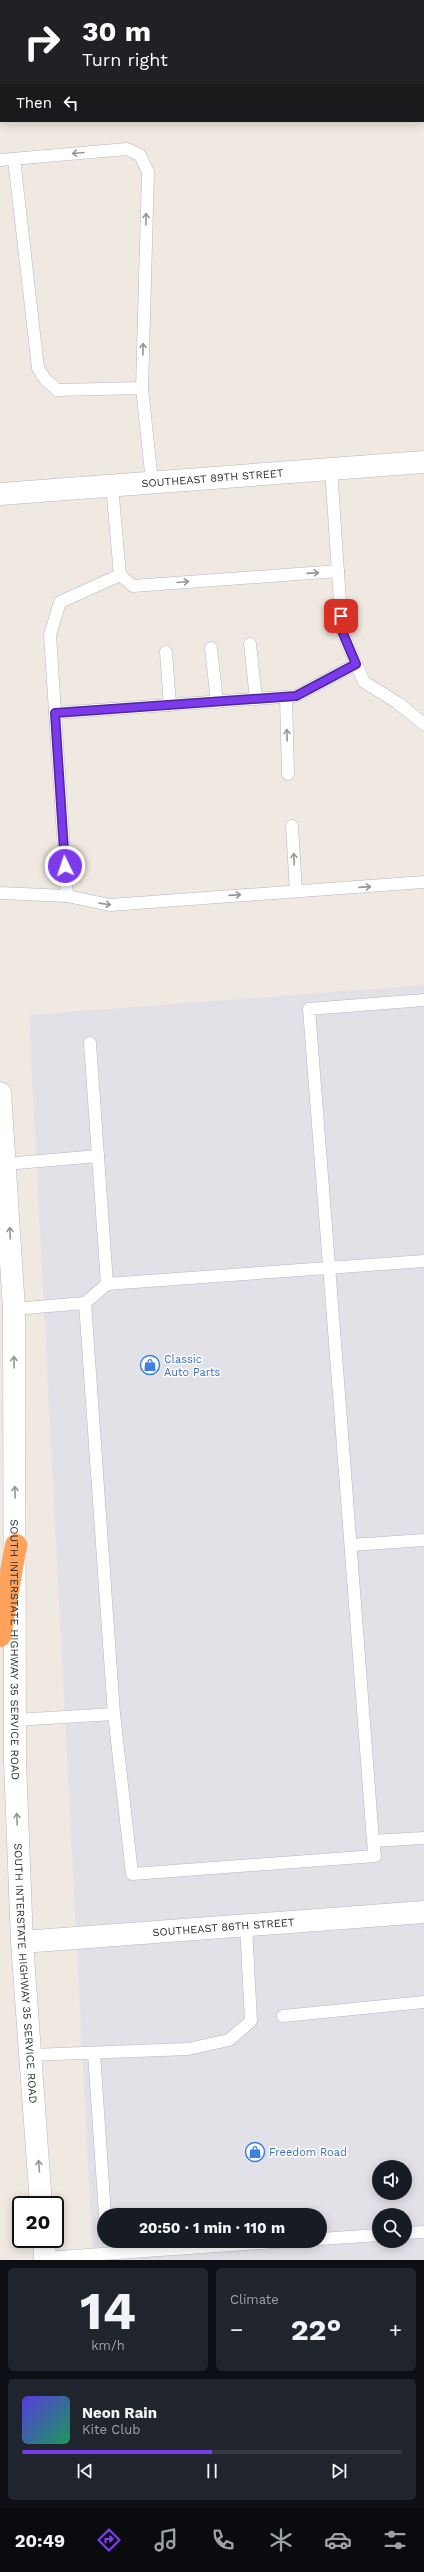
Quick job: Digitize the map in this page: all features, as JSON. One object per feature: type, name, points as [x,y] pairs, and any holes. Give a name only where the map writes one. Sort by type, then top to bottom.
[{"type":"highway","points":[[0,1636],[16,1546]]},
{"type":"main road","name":"SOUTHEAST 89TH STREET","points":[[0,494],[424,462]]},
{"type":"main road","name":"SOUTH INTERSTATE HIGHWAY 35 SERVICE ROAD","points":[[0,1093],[6,1164],[14,1309],[16,1546],[15,1720],[22,1942],[40,2196]]},
{"type":"main road","name":"SOUTHEAST 86TH STREET","points":[[22,1942],[424,1912]]},
{"type":"lane","points":[[0,160],[127,149],[140,155],[148,172],[142,388],[152,482]]},
{"type":"lane","points":[[14,159],[38,368],[41,374],[58,390],[142,388]]},
{"type":"lane","points":[[331,469],[342,631],[364,682],[398,703],[424,724]]},
{"type":"lane","points":[[112,486],[120,575],[133,586],[162,590],[244,583],[338,571]]},
{"type":"lane","points":[[67,896],[50,636],[60,602],[120,575]]},
{"type":"lane","points":[[250,644],[256,699]]},
{"type":"lane","points":[[211,648],[217,702]]},
{"type":"lane","points":[[166,652],[170,705]]},
{"type":"lane","points":[[55,713],[296,696],[356,664]]},
{"type":"lane","points":[[286,697],[288,774]]},
{"type":"lane","points":[[292,826],[296,891]]},
{"type":"lane","points":[[0,894],[67,896],[110,905],[424,882]]},
{"type":"lane","points":[[85,1303],[114,1714],[132,1874],[375,1856],[309,1009],[424,1000]]},
{"type":"lane","points":[[90,1043],[107,1284]]},
{"type":"lane","points":[[6,1164],[98,1156]]},
{"type":"lane","points":[[14,1309],[85,1303],[107,1284],[424,1261]]},
{"type":"lane","points":[[350,1545],[424,1540]]},
{"type":"lane","points":[[15,1720],[114,1714]]},
{"type":"lane","points":[[373,1842],[424,1838]]},
{"type":"lane","points":[[31,2055],[188,2049],[229,2040],[251,2021],[246,1926]]},
{"type":"lane","points":[[283,2016],[424,2002]]},
{"type":"lane","points":[[94,2053],[105,2208]]},
{"type":"lane","points":[[412,2233],[424,2232]]},
{"type":"lane","points":[[327,2239],[372,2235]]},
{"type":"lane","points":[[108,2248],[108,2253]]},
{"type":"lane","points":[[45,2252],[108,2253],[184,2248]]},
{"type":"shaded area","points":[[424,985],[424,2260],[93,2260],[29,1015]]},
{"type":"place","name":"Classic Auto Parts","points":[[150,1365]]},
{"type":"place","name":"Freedom Road","points":[[255,2152]]},
{"type":"route","points":[[65,866],[55,713],[296,696],[356,664],[342,631],[341,616]]}]
